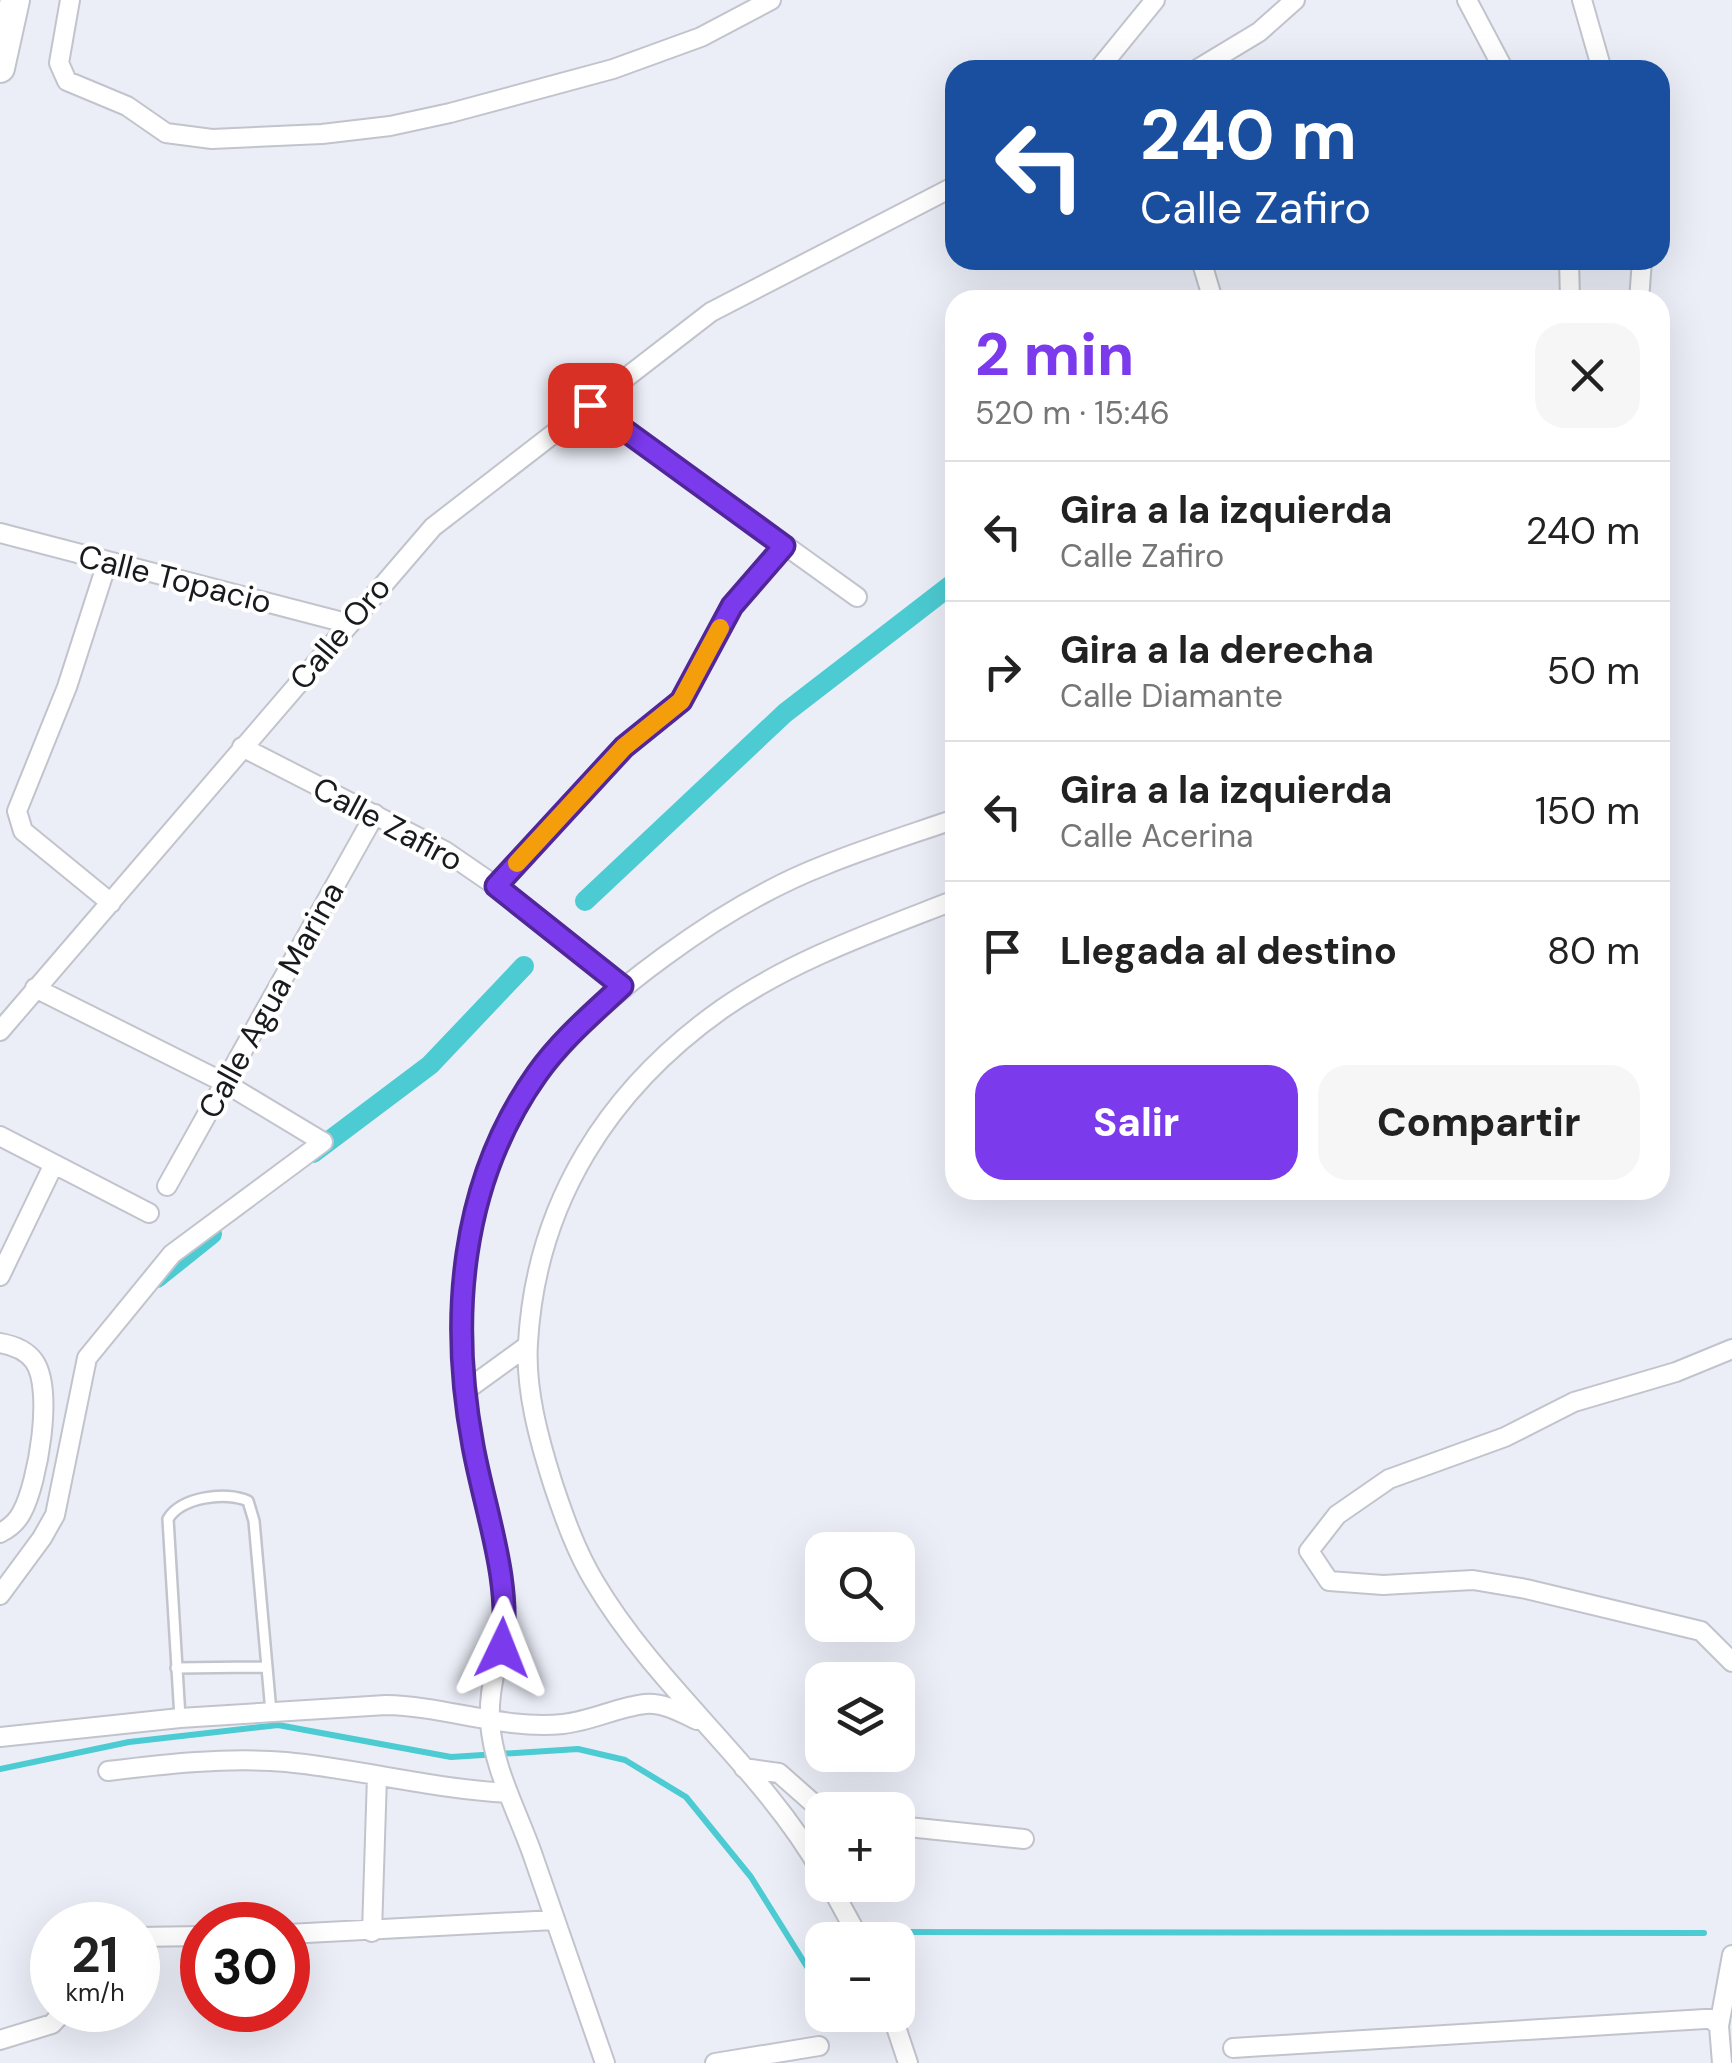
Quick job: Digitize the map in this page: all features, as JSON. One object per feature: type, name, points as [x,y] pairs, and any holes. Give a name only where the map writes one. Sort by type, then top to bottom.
[{"type":"main road","points":[[0,68],[10,1]]},
{"type":"street","points":[[70,0],[59,63],[67,81],[127,106],[166,133],[212,139],[390,126],[498,100],[669,50],[771,0]]},
{"type":"street","points":[[1106,60],[1155,0]]},
{"type":"street","points":[[1213,60],[1259,32],[1295,0]]},
{"type":"street","points":[[1468,0],[1499,60]]},
{"type":"street","points":[[1582,0],[1599,60]]},
{"type":"street","name":"Calle Oro","points":[[0,1030],[432,527],[711,312],[945,191]]},
{"type":"street","points":[[590,405],[857,598]]},
{"type":"street","name":"Calle Topacio","points":[[0,534],[350,624]]},
{"type":"street","points":[[496,886],[624,747],[681,701],[732,606],[784,546]]},
{"type":"street","points":[[107,563],[67,688],[21,800],[18,822],[23,831],[111,902]]},
{"type":"street","name":"Calle Zafiro","points":[[242,747],[445,852],[496,886],[622,986]]},
{"type":"street","name":"Calle Agua Marina","points":[[167,1186],[375,814]]},
{"type":"street","points":[[605,2063],[508,1793],[491,1729],[505,1614],[465,1391],[461,1317],[471,1224],[483,1178],[515,1108],[539,1071],[622,986],[692,936],[758,896],[822,866],[945,823]]},
{"type":"street","points":[[805,1849],[744,1768],[702,1722],[611,1607],[576,1548],[546,1460],[533,1402],[527,1346],[544,1252],[576,1165],[608,1115],[644,1076],[684,1038],[762,984],[820,955],[945,904]]},
{"type":"street","points":[[0,1594],[54,1516],[88,1358],[172,1254],[323,1142],[226,1083],[35,988]]},
{"type":"street","points":[[0,1136],[149,1213]]},
{"type":"street","points":[[0,1276],[54,1164]]},
{"type":"street","points":[[0,1343],[26,1353],[36,1362],[42,1382],[44,1417],[29,1494],[14,1525],[1,1533]]},
{"type":"street","points":[[465,1391],[527,1346]]},
{"type":"street","points":[[1732,1349],[1676,1372],[1574,1402],[1506,1437],[1390,1479],[1338,1516],[1309,1552],[1329,1581],[1382,1585],[1473,1580],[1526,1589],[1701,1631],[1732,1662]]},
{"type":"street","points":[[0,1738],[180,1718],[418,1705],[491,1729],[596,1719],[646,1704],[702,1722]]},
{"type":"street","points":[[108,1771],[254,1761],[508,1793]]},
{"type":"street","points":[[744,1768],[778,1774],[805,1797]]},
{"type":"street","points":[[372,1932],[377,1776]]},
{"type":"street","points":[[915,1828],[1024,1839]]},
{"type":"street","points":[[310,1933],[554,1920]]},
{"type":"street","points":[[1722,2063],[1719,2026],[1732,1956]]},
{"type":"street","points":[[1233,2048],[1704,2019],[1719,2026]]},
{"type":"street","points":[[0,2040],[30,2031]]},
{"type":"street","points":[[898,2032],[908,2063]]},
{"type":"street","points":[[715,2063],[819,2046]]},
{"type":"lane","points":[[180,1718],[168,1519],[183,1503],[227,1495],[248,1500],[254,1521],[271,1712]]},
{"type":"lane","points":[[176,1668],[266,1667]]},
{"type":"waterway","points":[[585,901],[785,713],[945,590]]},
{"type":"waterway","points":[[313,1153],[430,1065],[524,966]]},
{"type":"waterway","points":[[157,1278],[212,1234]]},
{"type":"waterway","points":[[0,1769],[129,1742],[278,1725],[451,1757],[578,1749],[625,1760],[686,1797],[751,1877],[805,1964]]},
{"type":"waterway","points":[[915,1932],[1704,1933]]},
{"type":"slow traffic","points":[[517,863],[624,747],[681,701],[720,628]]},
{"type":"route","points":[[502,1648],[502,1586],[473,1444],[462,1356],[461,1317],[471,1224],[483,1178],[515,1108],[569,1036],[622,986],[496,886],[624,747],[681,701],[732,606],[784,546],[590,405]]}]
